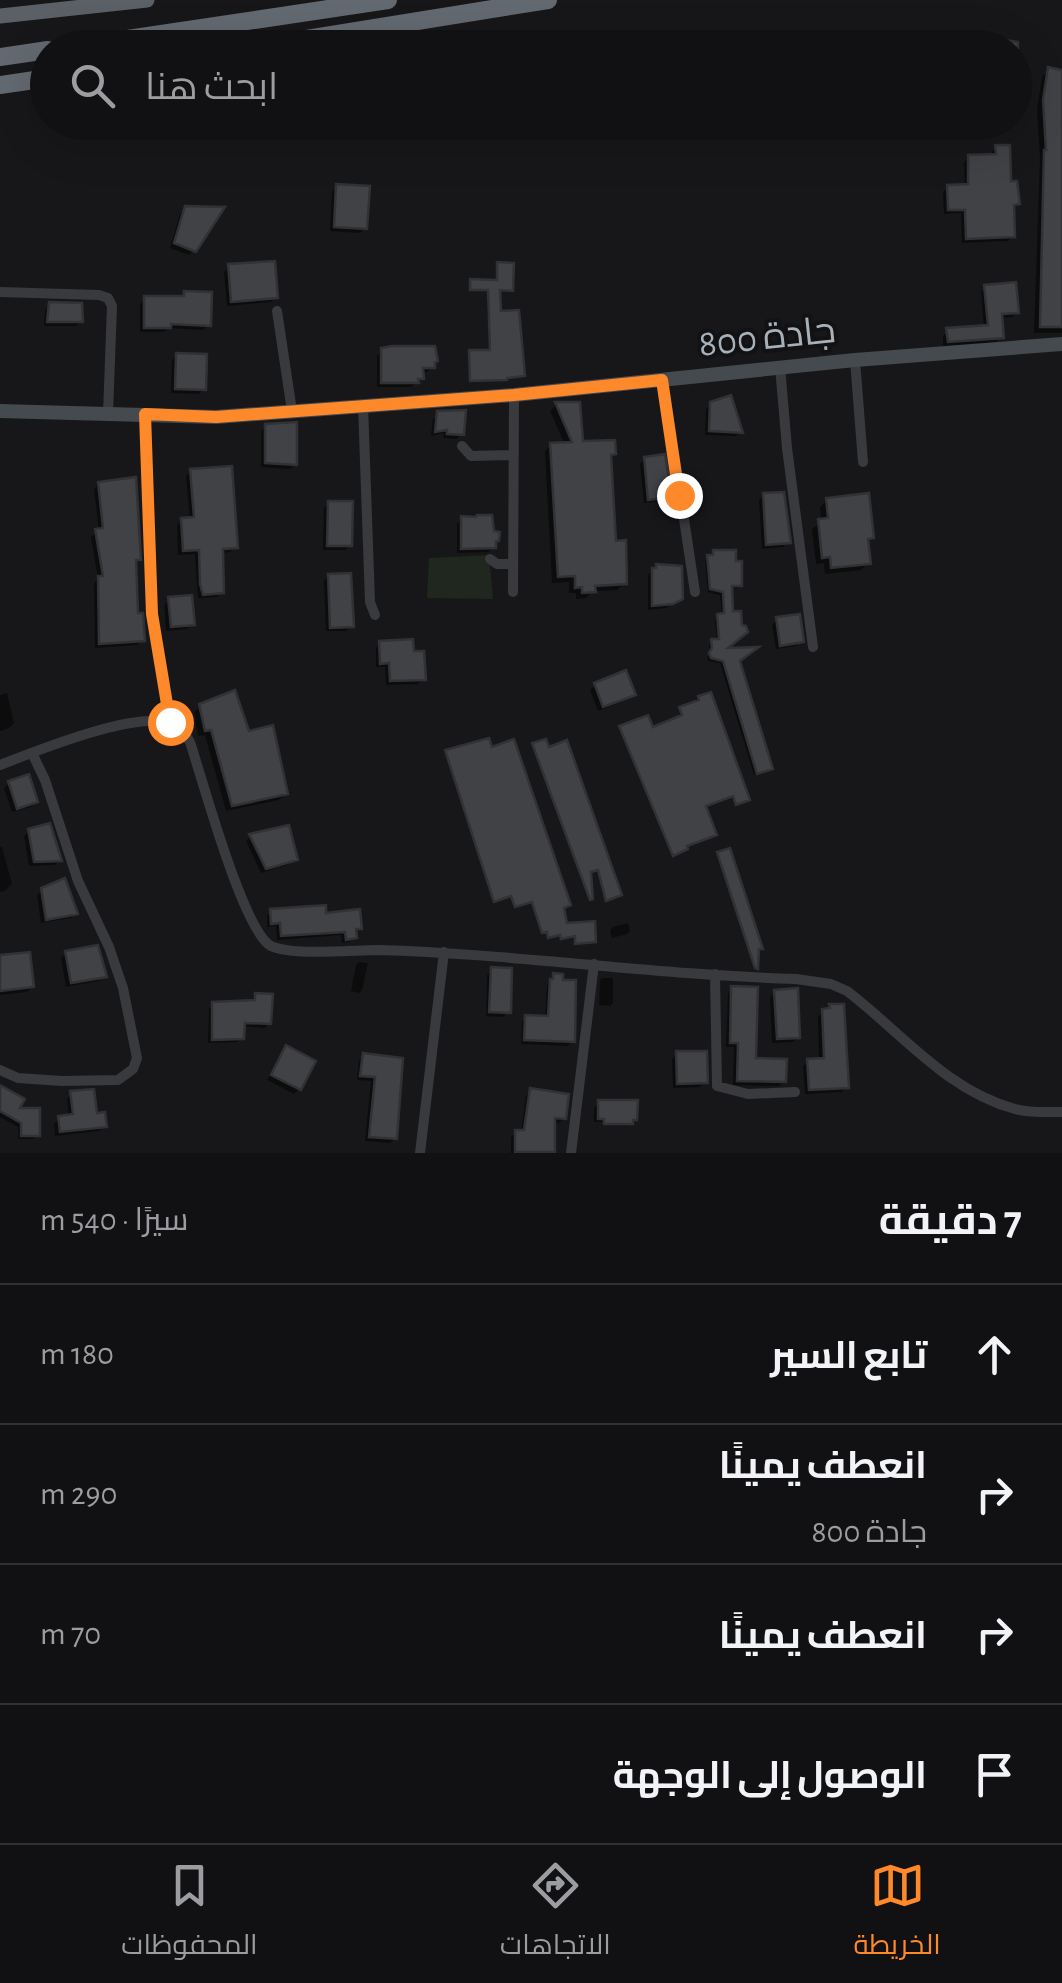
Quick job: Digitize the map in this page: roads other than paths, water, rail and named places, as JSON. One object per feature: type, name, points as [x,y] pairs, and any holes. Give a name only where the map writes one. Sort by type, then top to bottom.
[{"type":"highway","points":[[0,16],[146,0]]},
{"type":"highway","points":[[187,30],[388,0]]},
{"type":"highway","points":[[362,30],[548,0]]},
{"type":"highway","points":[[0,58],[30,53]]},
{"type":"highway","points":[[0,85],[30,81]]},
{"type":"main road","name":"جادة 800","points":[[0,412],[216,417],[514,395],[855,360],[1062,344]]},
{"type":"street","points":[[0,292],[108,298],[112,306],[108,414]]},
{"type":"street","points":[[278,311],[292,411]]},
{"type":"street","points":[[855,360],[863,462]]},
{"type":"street","points":[[780,368],[813,647]]},
{"type":"street","points":[[662,380],[695,592]]},
{"type":"street","points":[[513,592],[514,395]]},
{"type":"street","points":[[363,405],[370,602],[375,615]]},
{"type":"street","points":[[145,414],[152,614],[170,722]]},
{"type":"street","points":[[462,446],[471,456],[514,455]]},
{"type":"street","points":[[490,559],[497,564],[513,564]]},
{"type":"street","points":[[0,765],[131,722],[170,722],[182,729],[190,742],[244,903],[256,930],[270,945],[295,950],[444,952],[831,984],[847,991],[972,1092],[1016,1110],[1062,1112]]},
{"type":"street","points":[[0,1070],[18,1078],[118,1080],[133,1070],[138,1058],[123,988],[109,947],[78,881],[45,780],[32,753]]},
{"type":"street","points":[[420,1153],[444,952]]},
{"type":"street","points":[[571,1153],[594,964]]},
{"type":"street","points":[[714,974],[717,1086],[748,1094],[795,1092]]}]
